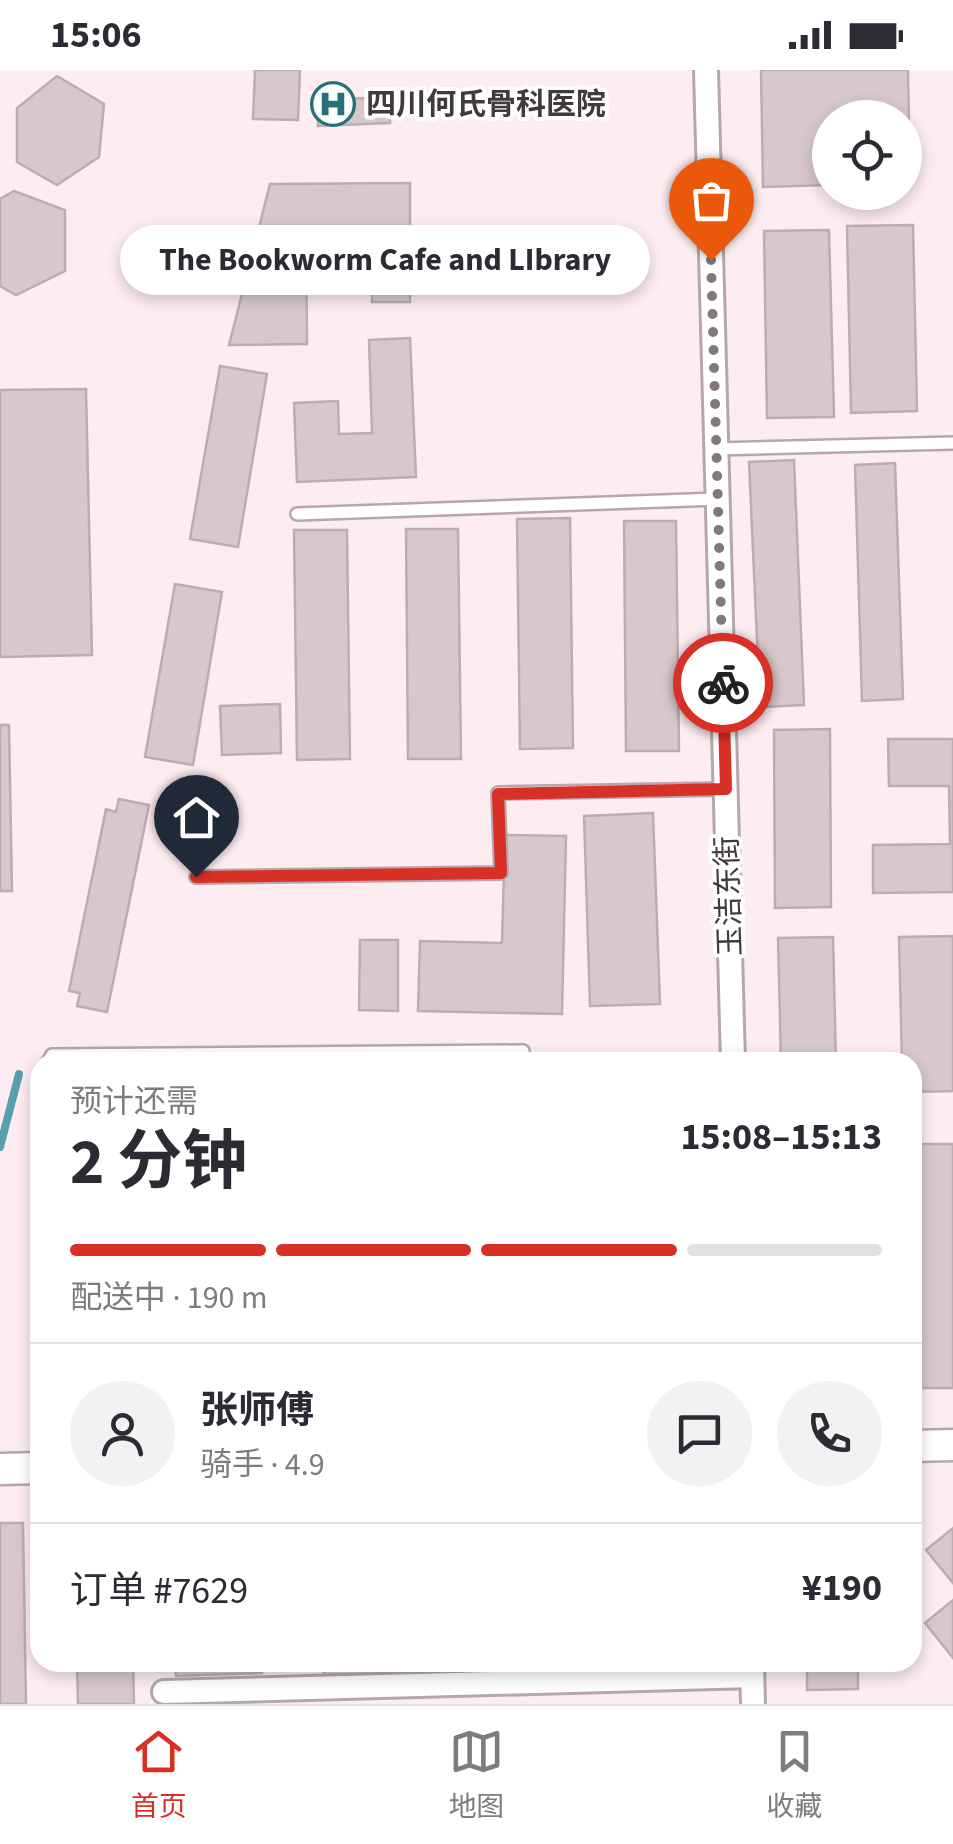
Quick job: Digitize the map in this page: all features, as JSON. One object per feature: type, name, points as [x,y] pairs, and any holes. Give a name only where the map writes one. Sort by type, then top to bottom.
[{"type":"street","name":"玉洁东街","points":[[706,70],[733,1052]]},
{"type":"street","points":[[922,1446],[953,1444]]},
{"type":"street","points":[[0,1469],[30,1468]]},
{"type":"street","points":[[164,1692],[675,1672]]},
{"type":"street","points":[[752,1672],[754,1704]]},
{"type":"lane","points":[[716,449],[953,443]]},
{"type":"lane","points":[[298,514],[718,499]]},
{"type":"lane","points":[[196,877],[501,873],[498,794],[726,789]]},
{"type":"lane","points":[[470,1052],[523,1052]]},
{"type":"building","points":[[255,70],[300,70],[298,120],[253,119]]},
{"type":"building","points":[[761,70],[908,70],[909,100],[812,100],[812,186],[763,187]]},
{"type":"building","points":[[57,76],[104,104],[99,157],[57,185],[17,162],[17,108]]},
{"type":"building","points":[[389,97],[390,123],[318,126],[318,100]]},
{"type":"building","points":[[410,183],[410,302],[372,302],[372,228],[306,229],[307,344],[229,345],[270,184]]},
{"type":"building","points":[[14,191],[65,210],[65,271],[16,295],[0,286],[0,199]]},
{"type":"building","points":[[913,225],[917,411],[851,413],[847,226]]},
{"type":"building","points":[[829,230],[834,417],[767,418],[764,231]]},
{"type":"building","points":[[410,338],[416,477],[297,482],[294,403],[338,401],[339,434],[372,433],[369,340]]},
{"type":"building","points":[[220,366],[267,374],[238,547],[190,539]]},
{"type":"building","points":[[86,389],[92,655],[0,657],[0,390]]},
{"type":"building","points":[[794,460],[804,705],[760,707],[749,462]]},
{"type":"building","points":[[895,463],[903,699],[862,701],[855,465]]},
{"type":"building","points":[[570,518],[573,748],[520,749],[517,519]]},
{"type":"building","points":[[624,521],[676,521],[679,751],[626,751]]},
{"type":"building","points":[[406,529],[458,529],[461,759],[408,759]]},
{"type":"building","points":[[294,530],[347,530],[350,759],[297,760]]},
{"type":"building","points":[[175,584],[222,592],[193,765],[145,757]]},
{"type":"building","points":[[280,704],[281,753],[222,755],[220,706]]},
{"type":"building","points":[[0,725],[9,725],[12,891],[0,891]]},
{"type":"building","points":[[830,729],[831,907],[775,908],[774,730]]},
{"type":"building","points":[[888,739],[953,739],[953,892],[873,893],[873,845],[950,844],[949,786],[889,786]]},
{"type":"building","points":[[119,799],[149,805],[107,1012],[77,1006],[80,993],[69,991],[106,809],[116,812]]},
{"type":"building","points":[[653,813],[660,1004],[590,1006],[584,816]]},
{"type":"building","points":[[505,835],[566,836],[562,1014],[418,1011],[420,941],[502,943]]},
{"type":"building","points":[[953,936],[953,1091],[922,1092],[922,1052],[902,1052],[899,937]]},
{"type":"building","points":[[833,937],[836,1052],[781,1052],[778,938]]},
{"type":"building","points":[[360,940],[398,940],[398,1011],[359,1010]]},
{"type":"building","points":[[922,1144],[953,1144],[953,1388],[922,1388]]},
{"type":"building","points":[[0,1523],[23,1523],[26,1704],[0,1704]]},
{"type":"building","points":[[953,1528],[953,1583],[926,1550]]},
{"type":"building","points":[[953,1600],[953,1658],[925,1623]]},
{"type":"building","points":[[77,1672],[133,1672],[134,1704],[78,1704]]},
{"type":"building","points":[[176,1672],[262,1673],[176,1676]]},
{"type":"building","points":[[324,1672],[410,1672],[410,1673],[324,1677]]},
{"type":"building","points":[[468,1672],[553,1672],[553,1673],[468,1677]]},
{"type":"building","points":[[807,1672],[858,1672],[858,1689],[807,1690]]},
{"type":"waterway","points":[[0,1147],[19,1074]]},
{"type":"way so far","points":[[711,260],[723,683]]},
{"type":"place","name":"四川何氏骨科医院","points":[[333,104]]},
{"type":"place","name":"The Bookworm Cafe and LIbrary","points":[[711,260]]},
{"type":"route","points":[[196,877],[501,873],[498,794],[726,789],[723,683]]}]
